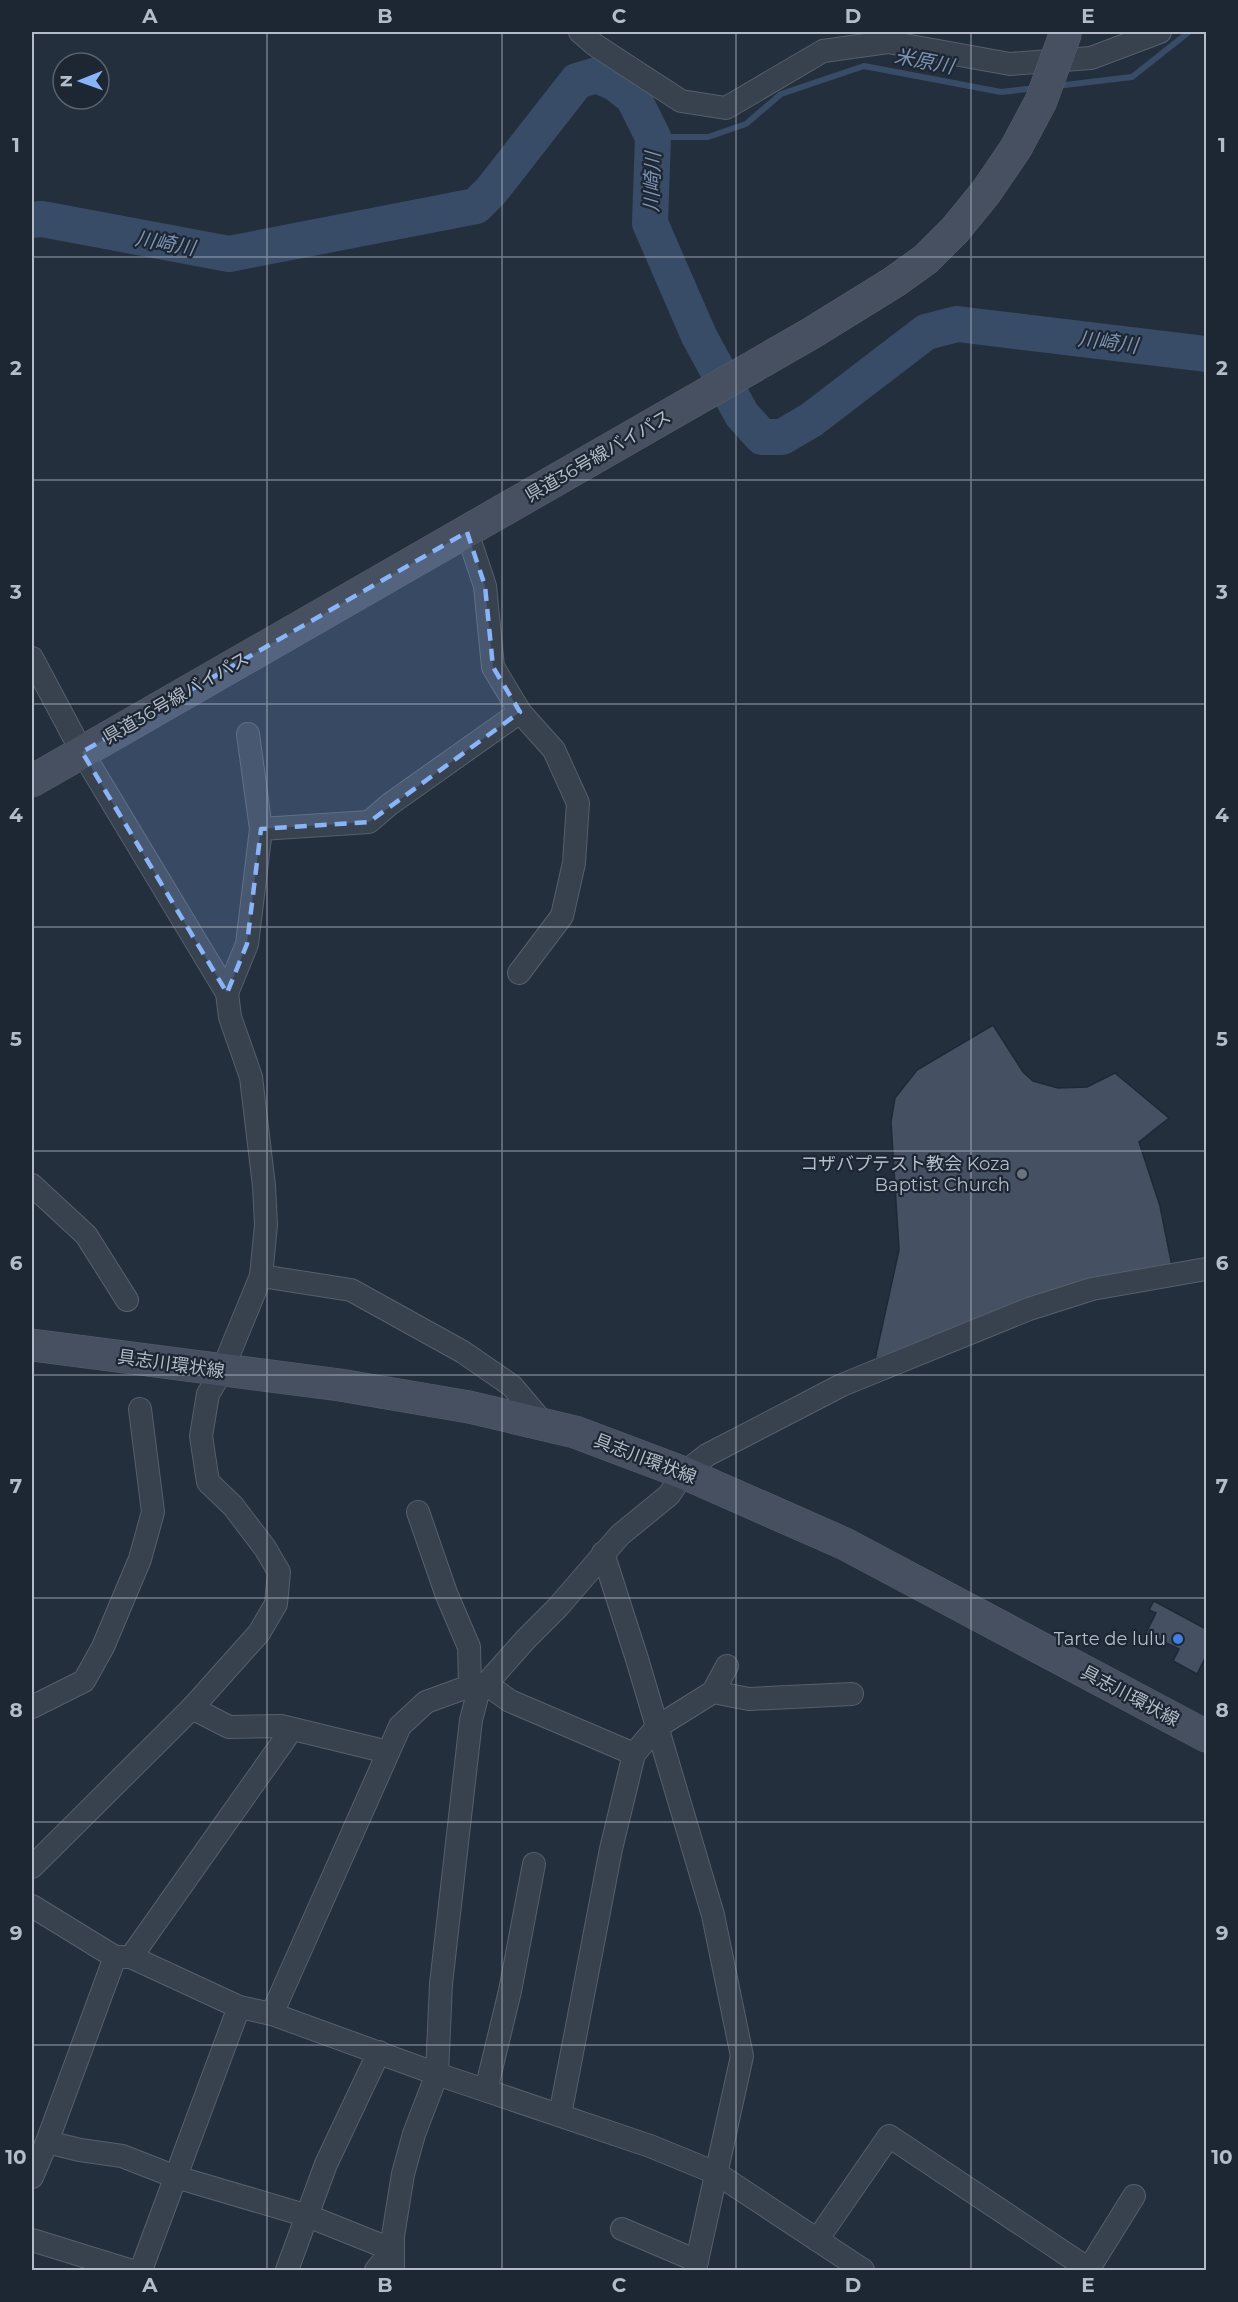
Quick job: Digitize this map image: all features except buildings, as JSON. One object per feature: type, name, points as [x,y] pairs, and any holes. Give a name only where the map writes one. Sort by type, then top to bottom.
[{"type":"main road","name":"県道36号線バイパス","points":[[32,782],[810,334],[926,259],[955,230],[986,192],[1016,148],[1041,101],[1066,32]]},
{"type":"main road","name":"具志川環状線","points":[[32,1345],[222,1371],[340,1384],[470,1407],[575,1432],[684,1473],[845,1544],[1206,1736]]},
{"type":"street","points":[[580,32],[595,45],[681,101],[726,108],[823,51],[888,42],[1010,64],[1091,58],[1160,32]]},
{"type":"street","points":[[467,532],[486,586],[493,667],[520,712],[554,750],[578,803],[574,863],[562,916],[519,974]]},
{"type":"street","points":[[32,658],[82,752],[226,993],[230,1017],[251,1077],[266,1215],[261,1276],[222,1371],[208,1394],[201,1436],[208,1482],[233,1506],[265,1548],[279,1572],[276,1604],[259,1633],[192,1708],[32,1867]]},
{"type":"street","points":[[261,829],[369,822],[390,804],[520,712]]},
{"type":"street","points":[[226,993],[247,944],[261,829],[248,734]]},
{"type":"street","points":[[32,1185],[86,1235],[127,1300]]},
{"type":"street","points":[[272,2014],[400,1726],[426,1702],[478,1685],[558,1607],[620,1535],[669,1494],[684,1473],[707,1455],[842,1386],[1029,1309],[1092,1289],[1206,1269]]},
{"type":"street","points":[[261,1276],[351,1290],[463,1352],[512,1386],[544,1424]]},
{"type":"street","points":[[32,1707],[84,1681],[103,1647],[140,1559],[153,1512],[140,1409]]},
{"type":"street","points":[[393,2260],[396,2205],[403,2174],[414,2134],[437,2073],[441,1984],[471,1720],[478,1694],[469,1647],[446,1593],[418,1512]]},
{"type":"street","points":[[603,1553],[713,1915],[742,2056],[696,2266],[622,2229]]},
{"type":"street","points":[[560,2115],[611,1849],[634,1754],[657,1727],[712,1692],[727,1666]]},
{"type":"street","points":[[478,1685],[634,1754]]},
{"type":"street","points":[[712,1692],[749,1699],[852,1694]]},
{"type":"street","points":[[192,1708],[229,1727],[281,1726],[388,1752]]},
{"type":"street","points":[[32,2177],[123,1957],[292,1729]]},
{"type":"street","points":[[486,2090],[510,1990],[534,1864]]},
{"type":"street","points":[[32,1906],[123,1957],[239,2007],[272,2014],[650,2146],[716,2173],[863,2271]]},
{"type":"street","points":[[141,2271],[239,2007]]},
{"type":"street","points":[[287,2271],[326,2164],[379,2052]]},
{"type":"street","points":[[818,2240],[889,2136],[1089,2270],[1134,2196]]},
{"type":"street","points":[[47,2142],[80,2150],[122,2156],[176,2177],[308,2216],[393,2260]]},
{"type":"street","points":[[32,2240],[129,2271]]},
{"type":"street","points":[[376,2271],[393,2260]]},
{"type":"highlighted area","points":[[467,532],[485,586],[493,667],[520,712],[369,822],[261,829],[247,944],[227,993],[82,752]]},
{"type":"waterway","name":"米原川","points":[[1056,86],[1132,77],[1189,32]]},
{"type":"waterway","name":"米原川","points":[[653,137],[708,137],[746,124],[781,94],[864,66],[1001,92],[1037,88]]},
{"type":"waterway","name":"川崎川","points":[[32,220],[42,219],[229,254],[476,206],[491,191],[577,81],[597,75],[615,83],[633,97],[653,137],[650,223],[699,336],[742,415],[762,437],[782,437],[811,420],[926,332],[957,324],[1206,354]]},
{"type":"place","name":"コザバプテスト教会 Koza Baptist Church","points":[[1022,1174]]},
{"type":"place","name":"Tarte de lulu","points":[[1178,1639]]}]
